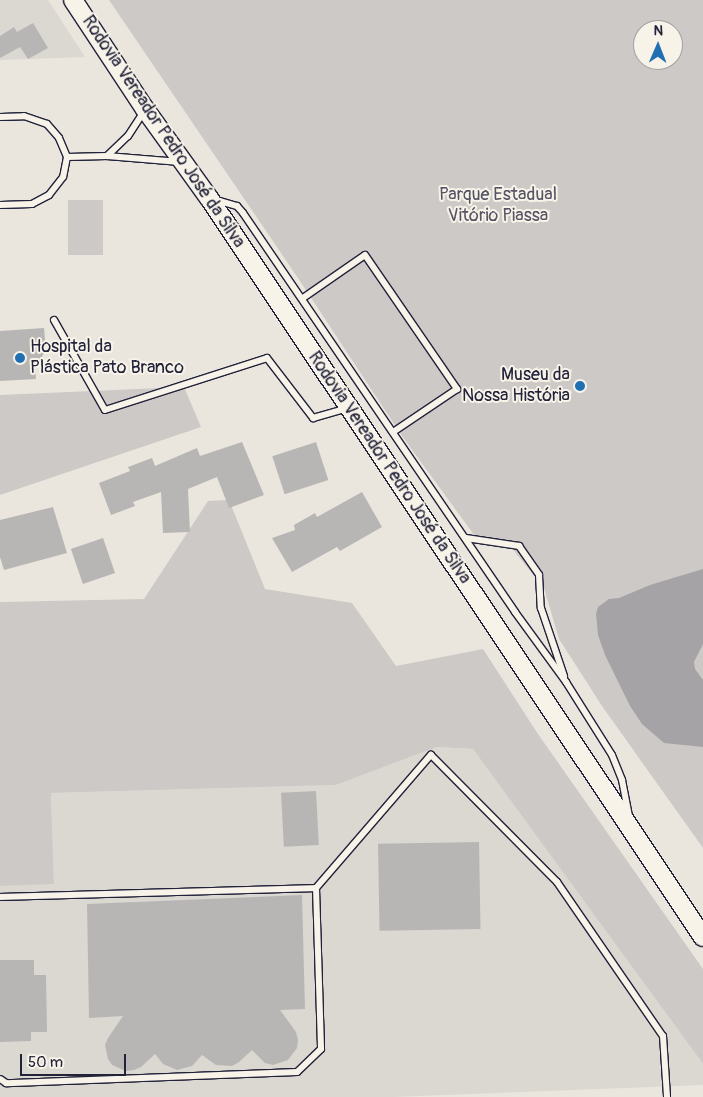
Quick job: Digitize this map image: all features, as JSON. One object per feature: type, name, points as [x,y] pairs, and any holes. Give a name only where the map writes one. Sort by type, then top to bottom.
[{"type":"main road","name":"Rodovia Vereador Pedro José da Silva","points":[[73,0],[145,109],[208,198],[703,937]]},
{"type":"lane","points":[[107,156],[128,136],[145,109]]},
{"type":"lane","points":[[0,118],[24,116],[47,124],[59,138],[67,157],[63,178],[49,195],[32,204],[0,206]]},
{"type":"lane","points":[[67,157],[107,156],[183,163]]},
{"type":"lane","points":[[208,198],[237,206],[244,213],[566,682],[612,755],[622,780],[631,829]]},
{"type":"lane","points":[[303,298],[365,255],[457,389],[393,432]]},
{"type":"lane","points":[[54,320],[105,410],[267,358],[313,418],[349,408]]},
{"type":"lane","points":[[466,538],[519,546],[529,560],[538,575],[541,608],[566,682]]},
{"type":"lane","points":[[0,1079],[6,1083],[297,1072],[321,1049],[316,888],[431,755],[557,882],[663,1036],[667,1097]]},
{"type":"lane","points":[[0,897],[316,888]]},
{"type":"shaded area","points":[[0,0],[48,0],[85,57],[0,60]]},
{"type":"shaded area","points":[[703,569],[703,644],[694,662],[695,669],[703,680],[703,747],[664,743],[642,724],[630,706],[605,655],[598,635],[596,614],[598,607],[609,599],[619,598],[650,585]]},
{"type":"shaded area","points":[[437,747],[473,749],[703,1064],[703,1085],[394,1097],[0,1097],[0,886],[54,883],[51,793],[336,785]]},
{"type":"green space","name":"Parque Estadual Vitório Piassa","points":[[109,0],[703,0],[703,848],[602,706],[559,639],[544,588],[511,547],[480,543],[402,436],[300,281]]},
{"type":"green space","points":[[68,200],[103,200],[103,255],[68,255]]},
{"type":"green space","points":[[184,387],[201,427],[0,495],[0,395]]},
{"type":"green space","points":[[229,500],[265,589],[352,603],[396,666],[483,649],[538,734],[703,969],[703,1064],[473,749],[437,747],[336,785],[51,793],[54,884],[0,886],[0,602],[144,599],[208,501]]},
{"type":"building","points":[[33,23],[48,48],[28,59],[20,47],[0,58],[0,36],[14,27],[17,32]]},
{"type":"building","name":"Hospital da Plástica Pato Branco","points":[[44,328],[46,351],[35,366],[36,379],[0,381],[0,331]]},
{"type":"building","points":[[242,442],[264,495],[229,508],[217,477],[188,489],[190,532],[163,533],[161,492],[133,502],[135,506],[111,515],[99,483],[130,471],[128,467],[152,458],[155,466],[197,448],[200,456]]},
{"type":"building","points":[[316,442],[328,480],[285,494],[272,456]]},
{"type":"building","points":[[362,492],[382,527],[340,551],[337,547],[292,572],[272,538],[295,530],[294,525],[315,513],[317,517]]},
{"type":"building","points":[[53,507],[67,553],[4,570],[0,557],[0,520]]},
{"type":"building","points":[[103,538],[115,573],[83,584],[71,549]]},
{"type":"building","points":[[316,791],[319,845],[284,847],[281,793]]},
{"type":"building","points":[[479,842],[481,929],[380,931],[378,844]]},
{"type":"building","points":[[302,895],[305,1009],[280,1010],[296,1032],[298,1040],[297,1048],[288,1060],[273,1065],[265,1063],[252,1050],[232,1066],[216,1065],[202,1055],[192,1066],[177,1070],[163,1064],[155,1054],[141,1067],[134,1070],[126,1071],[112,1065],[108,1059],[105,1045],[123,1016],[89,1018],[87,904]]},
{"type":"building","points":[[0,960],[34,960],[34,975],[46,975],[47,1032],[31,1032],[31,1041],[0,1042]]},
{"type":"place","name":"Hospital da Plástica Pato Branco","points":[[20,358]]},
{"type":"place","name":"Museu da Nossa História","points":[[580,386]]}]
